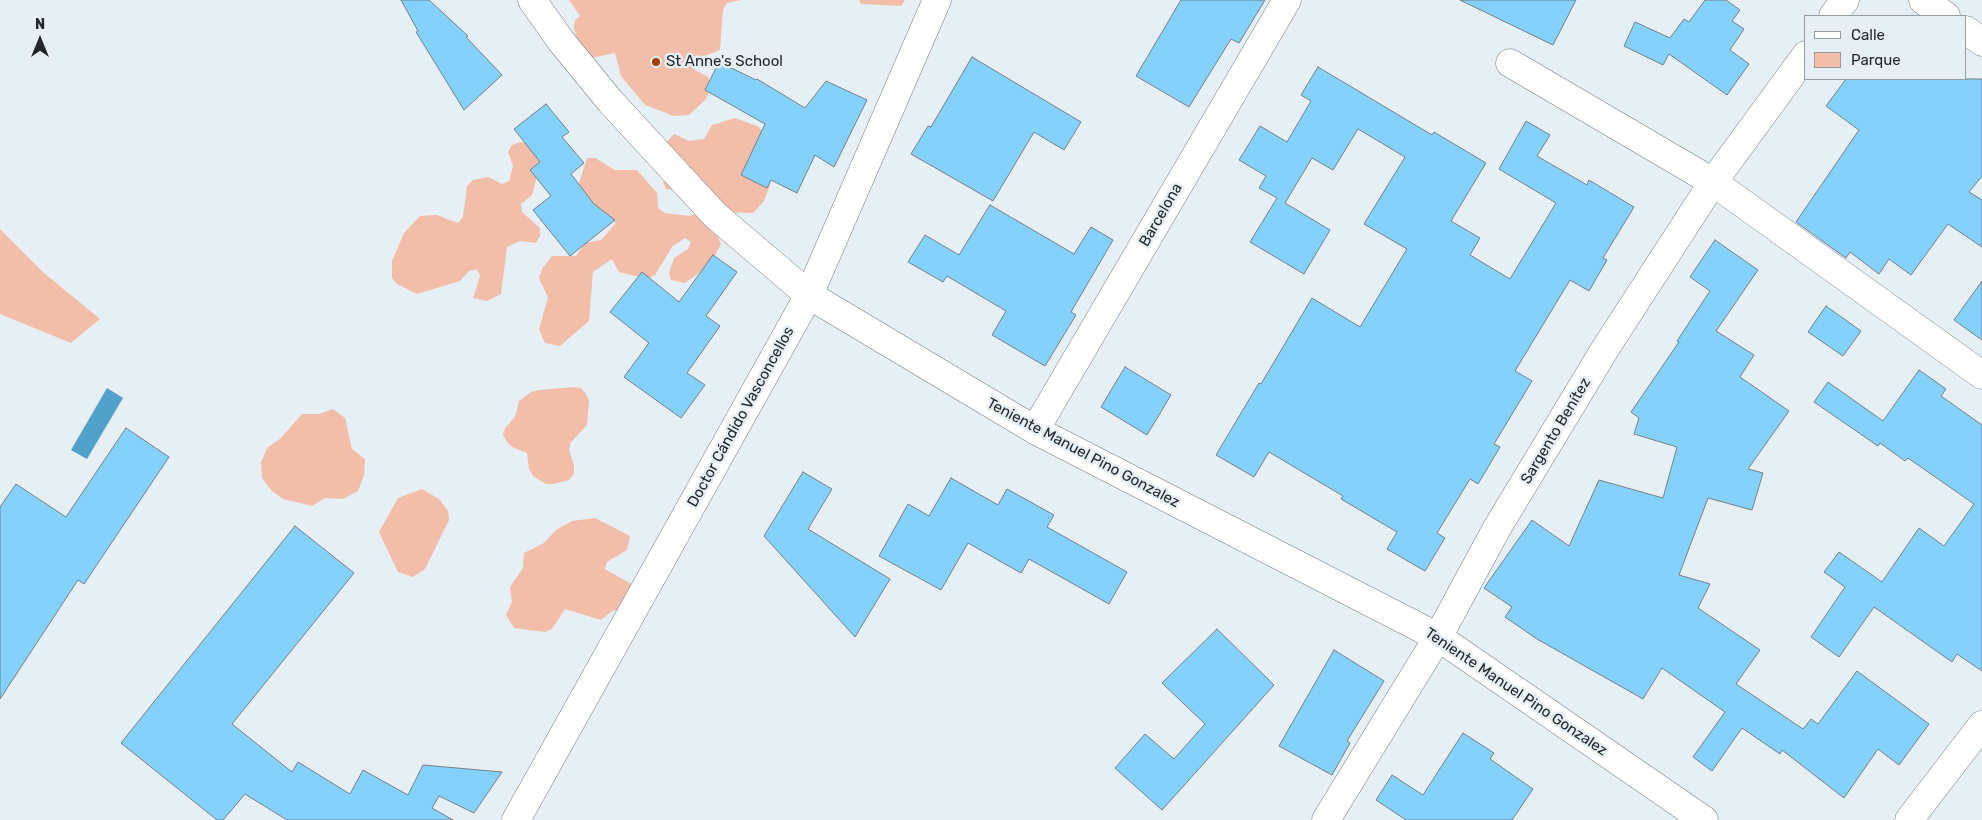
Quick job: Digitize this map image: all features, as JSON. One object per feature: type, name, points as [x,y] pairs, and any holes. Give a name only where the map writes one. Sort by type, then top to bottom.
[{"type":"street","name":"Teniente Manuel Pino Gonzalez","points":[[532,0],[561,41],[610,101],[708,208],[808,295],[1035,430],[1438,637],[1704,820]]},
{"type":"street","name":"Doctor Cándido Vasconcellos","points":[[516,820],[808,295],[937,0]]},
{"type":"street","name":"Barcelona","points":[[1035,430],[1287,0]]},
{"type":"street","points":[[1834,15],[1845,0]]},
{"type":"street","points":[[1923,0],[1945,15]]},
{"type":"street","points":[[1967,31],[1982,42]]},
{"type":"street","name":"Sargento Benítez","points":[[1326,820],[1438,637],[1497,528],[1605,349],[1713,182],[1804,58]]},
{"type":"street","points":[[1510,64],[1713,182],[1982,375]]},
{"type":"street","points":[[1910,820],[1982,724]]},
{"type":"green space","name":"St Anne's School","points":[[569,0],[741,0],[727,3],[723,10],[720,50],[692,61],[695,70],[708,77],[711,84],[706,99],[689,115],[674,116],[645,105],[621,76],[615,53],[592,58],[579,51],[574,28],[575,20],[580,16]]},
{"type":"green space","points":[[859,0],[905,0],[901,6],[861,4]]},
{"type":"green space","points":[[735,118],[757,126],[764,132],[767,178],[770,185],[764,201],[753,213],[716,212],[714,227],[721,244],[710,265],[685,283],[671,280],[669,273],[674,258],[688,249],[691,242],[685,238],[672,247],[655,275],[648,279],[619,272],[612,259],[593,272],[589,321],[560,346],[545,343],[539,329],[548,298],[539,278],[542,269],[552,256],[576,256],[585,243],[601,240],[616,223],[583,200],[578,186],[587,158],[595,158],[615,170],[637,170],[657,193],[658,208],[665,213],[689,216],[704,212],[704,193],[666,189],[663,182],[672,170],[664,145],[674,134],[689,141],[704,139],[712,125]]},
{"type":"green space","points":[[520,142],[532,145],[542,158],[532,195],[521,204],[522,212],[540,228],[540,236],[536,243],[520,241],[507,247],[501,294],[487,301],[473,298],[480,276],[477,269],[469,271],[460,281],[417,294],[397,284],[392,278],[392,261],[404,233],[420,216],[436,215],[458,223],[463,217],[467,186],[473,180],[488,177],[502,184],[509,181],[513,166],[508,152],[512,145]]},
{"type":"green space","points":[[0,229],[44,273],[100,319],[71,343],[0,314]]},
{"type":"green space","points":[[573,387],[581,388],[589,401],[587,425],[571,442],[569,450],[574,465],[574,474],[569,480],[546,484],[533,476],[529,469],[527,453],[512,447],[503,435],[505,428],[515,417],[519,401],[531,392]]},
{"type":"green space","points":[[333,409],[345,418],[352,449],[365,459],[364,476],[358,491],[343,499],[325,498],[312,506],[283,499],[271,490],[262,478],[261,462],[267,448],[281,438],[302,414],[319,414]]},
{"type":"green space","points":[[422,489],[439,499],[448,511],[449,520],[425,569],[413,577],[398,572],[379,532],[398,498]]},
{"type":"green space","points":[[595,518],[630,536],[627,550],[607,562],[605,569],[633,585],[628,609],[612,611],[601,620],[565,609],[552,629],[545,632],[514,628],[506,615],[512,602],[510,587],[523,568],[524,553],[544,543],[556,530],[572,521]]},
{"type":"water","points":[[107,388],[123,398],[87,459],[71,450]]},
{"type":"building","points":[[401,0],[429,0],[468,36],[466,37],[502,75],[464,110],[416,32],[418,31]]},
{"type":"building","points":[[1181,0],[1265,0],[1239,43],[1231,39],[1189,107],[1136,76]]},
{"type":"building","points":[[1460,0],[1576,0],[1553,45]]},
{"type":"building","points":[[1705,0],[1726,0],[1740,10],[1732,21],[1744,29],[1730,50],[1749,64],[1727,95],[1669,54],[1663,65],[1624,46],[1635,22],[1670,38],[1684,19],[1689,22]]},
{"type":"building","points":[[972,57],[1081,122],[1064,150],[1034,132],[993,201],[911,154],[928,126],[931,127]]},
{"type":"building","points":[[719,62],[757,79],[805,108],[826,81],[867,100],[834,167],[815,155],[797,193],[771,180],[767,188],[741,175],[765,124],[705,90]]},
{"type":"building","points":[[1318,67],[1432,135],[1434,132],[1486,163],[1451,221],[1480,238],[1470,255],[1510,279],[1556,203],[1499,169],[1526,121],[1550,135],[1537,156],[1587,185],[1589,180],[1634,207],[1603,258],[1607,260],[1589,291],[1570,280],[1515,371],[1532,381],[1494,444],[1500,447],[1478,484],[1470,479],[1437,533],[1445,538],[1425,571],[1387,549],[1397,532],[1341,499],[1343,496],[1269,452],[1254,477],[1216,455],[1312,298],[1360,327],[1407,249],[1364,224],[1405,157],[1358,129],[1333,170],[1312,158],[1285,203],[1330,230],[1304,274],[1250,242],[1277,198],[1259,188],[1266,176],[1239,160],[1260,126],[1287,142],[1311,101],[1301,95]]},
{"type":"building","points":[[1982,79],[1982,176],[1969,192],[1982,200],[1982,247],[1948,224],[1911,275],[1889,259],[1879,274],[1850,252],[1846,258],[1796,222],[1859,130],[1826,106],[1845,80]]},
{"type":"building","points":[[546,104],[569,132],[562,137],[584,163],[571,174],[594,204],[615,220],[570,256],[533,210],[551,196],[530,170],[540,162],[514,129]]},
{"type":"building","points":[[990,205],[1074,254],[1091,227],[1113,240],[1071,312],[1076,315],[1045,366],[992,335],[1006,311],[947,276],[943,282],[908,262],[925,235],[959,255]]},
{"type":"building","points":[[1715,240],[1758,270],[1716,331],[1754,355],[1740,377],[1789,411],[1748,469],[1763,473],[1752,510],[1708,498],[1679,575],[1710,584],[1698,608],[1760,650],[1736,684],[1803,729],[1811,719],[1818,724],[1857,671],[1929,724],[1899,765],[1878,749],[1844,798],[1782,750],[1780,754],[1742,728],[1712,771],[1693,757],[1725,712],[1662,668],[1643,699],[1537,639],[1505,617],[1512,607],[1484,588],[1532,520],[1569,546],[1599,480],[1663,498],[1677,447],[1634,434],[1639,418],[1631,412],[1679,342],[1677,341],[1710,291],[1690,277]]},
{"type":"building","points":[[713,255],[737,272],[706,316],[720,326],[687,373],[705,385],[681,418],[624,377],[649,343],[610,312],[642,272],[679,302]]},
{"type":"building","points":[[1982,281],[1982,340],[1954,320]]},
{"type":"building","points":[[1826,306],[1861,331],[1843,356],[1808,332]]},
{"type":"building","points":[[1125,367],[1171,395],[1147,435],[1101,407]]},
{"type":"building","points":[[1919,370],[1946,389],[1941,396],[1982,425],[1982,671],[1957,654],[1952,662],[1874,607],[1839,657],[1811,637],[1845,587],[1824,572],[1839,552],[1882,582],[1919,528],[1944,546],[1974,504],[1908,458],[1905,461],[1880,443],[1878,446],[1814,402],[1828,382],[1883,421]]},
{"type":"building","points":[[126,428],[169,457],[84,584],[78,580],[0,699],[0,507],[16,484],[66,517]]},
{"type":"building","points":[[803,472],[832,489],[808,529],[890,579],[855,637],[764,536]]},
{"type":"building","points":[[951,478],[998,505],[1007,489],[1054,515],[1047,527],[1127,572],[1109,604],[1029,559],[1021,573],[968,543],[941,590],[879,556],[908,504],[929,516]]},
{"type":"building","points":[[295,526],[354,573],[232,724],[292,772],[298,762],[350,794],[363,770],[408,795],[423,765],[502,772],[474,813],[439,796],[432,808],[453,820],[287,820],[245,794],[223,820],[217,820],[121,743]]},
{"type":"building","points":[[1217,629],[1274,685],[1162,810],[1115,768],[1145,734],[1174,759],[1205,724],[1162,683]]},
{"type":"building","points":[[1334,650],[1384,681],[1347,741],[1350,743],[1332,775],[1279,746]]},
{"type":"building","points":[[1463,733],[1494,753],[1490,759],[1533,789],[1512,820],[1406,820],[1376,800],[1392,775],[1423,795]]},
{"type":"place","name":"St Anne's School","points":[[656,62]]}]
